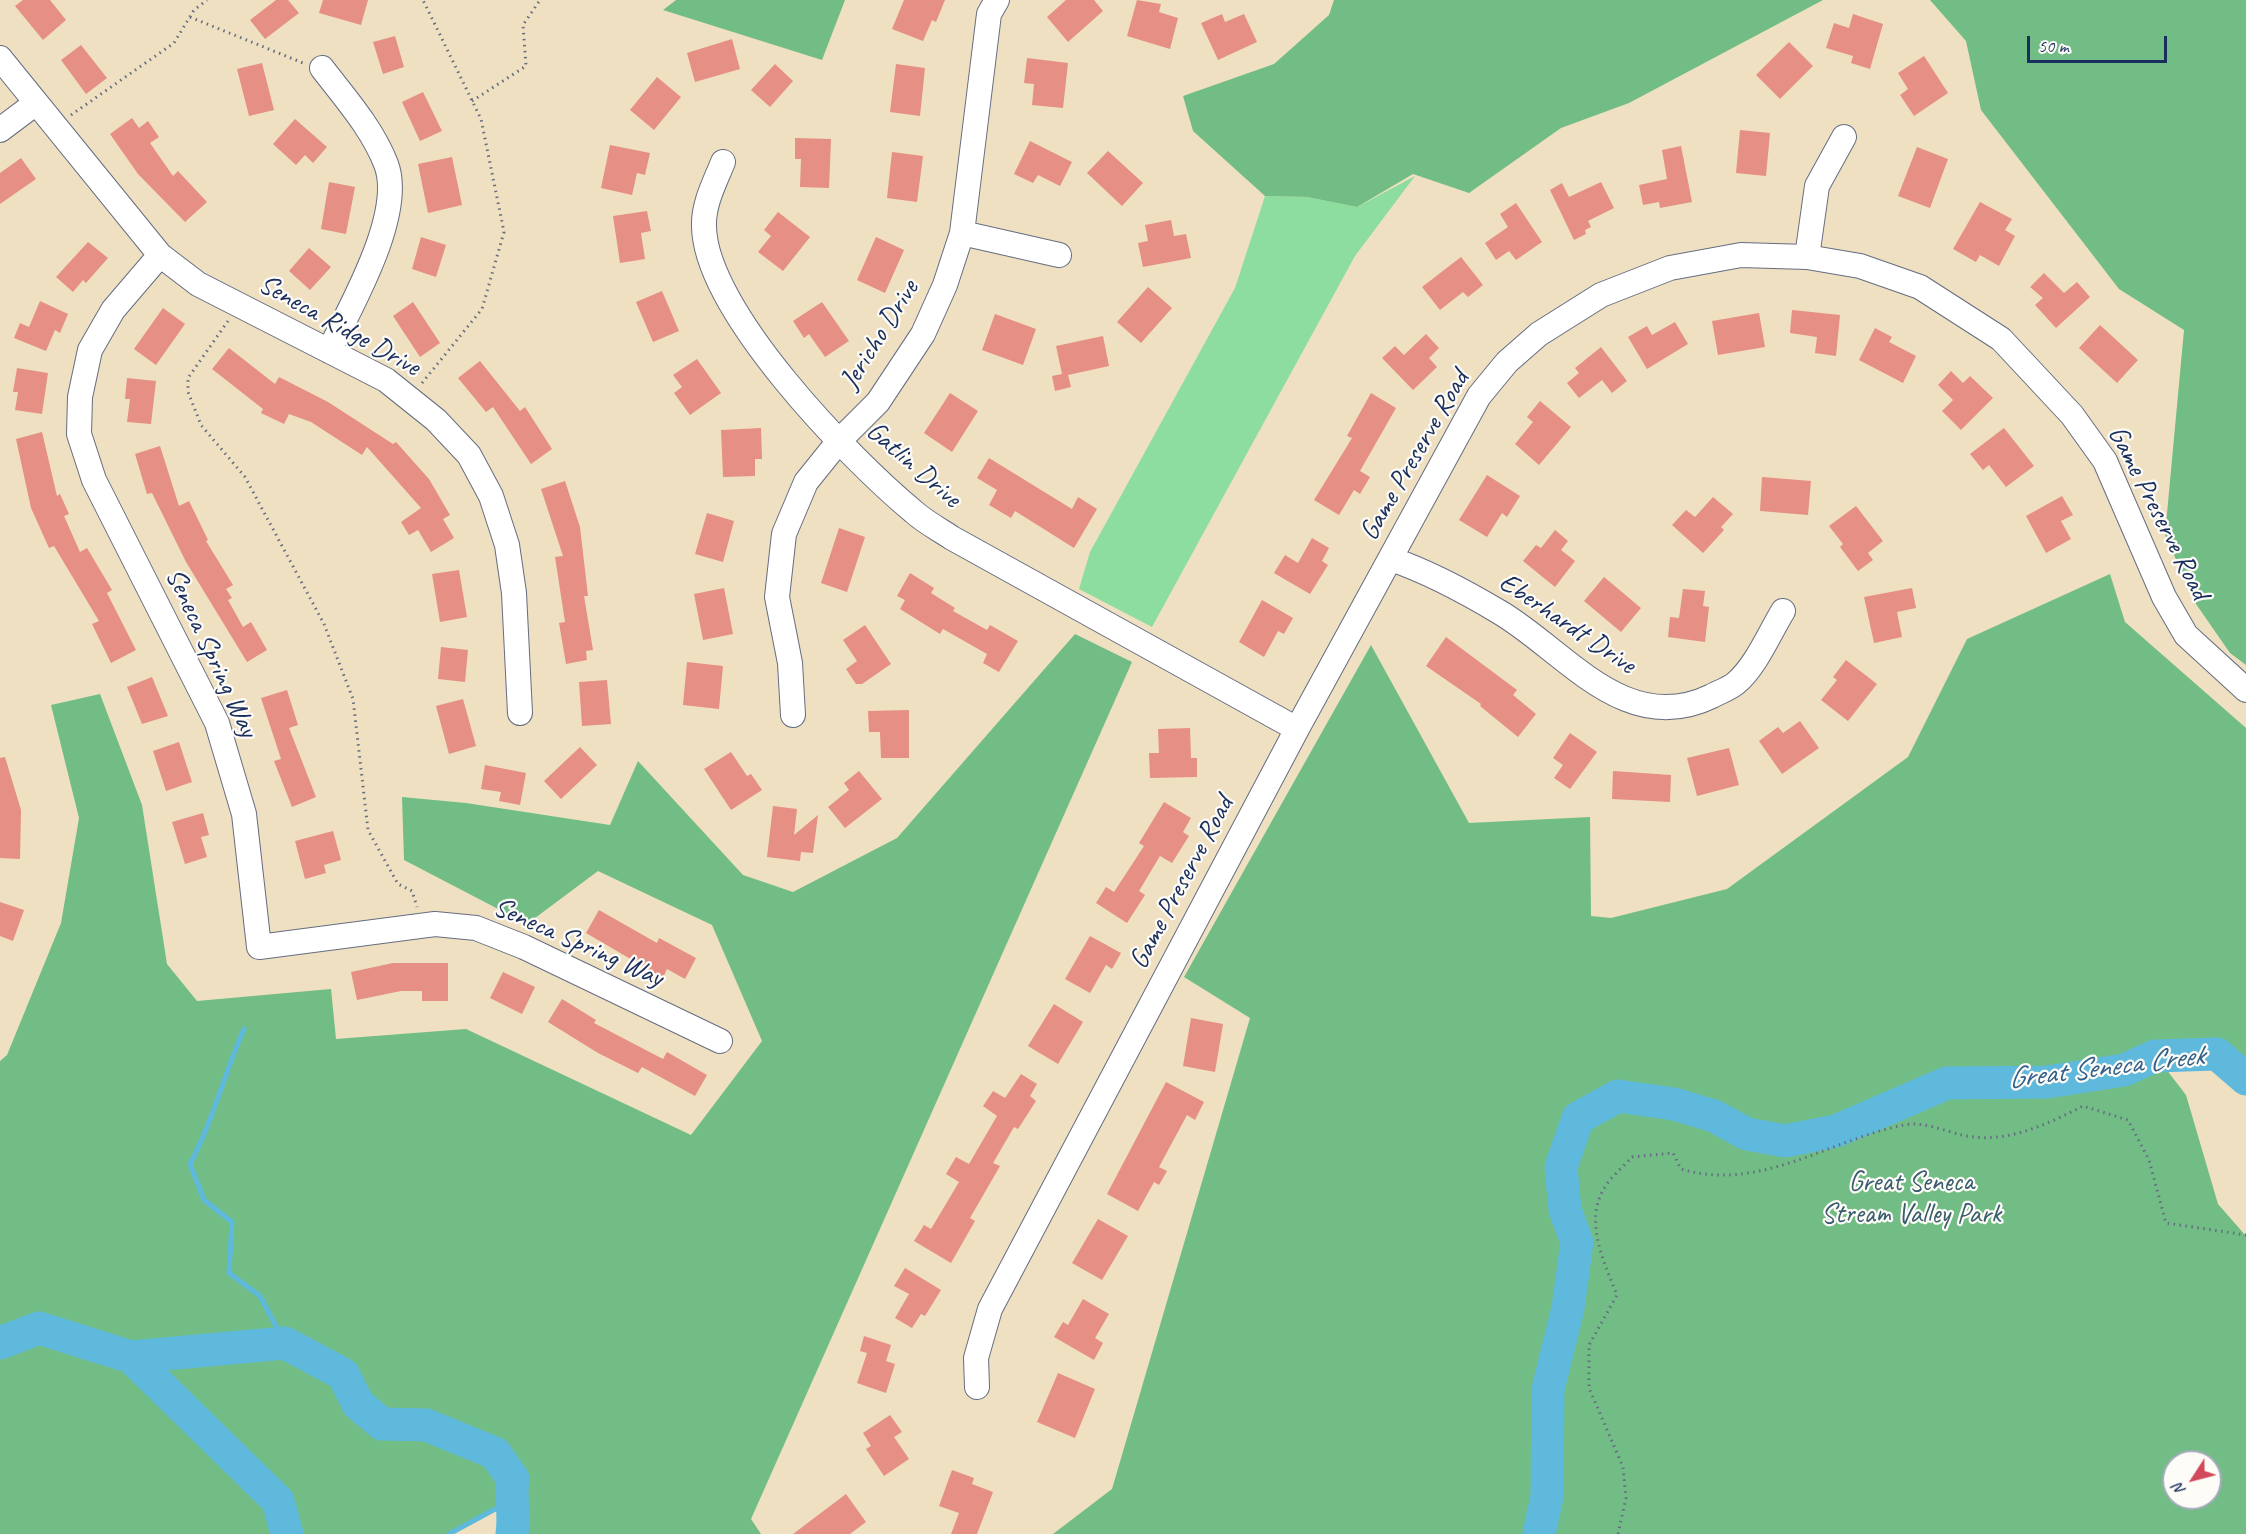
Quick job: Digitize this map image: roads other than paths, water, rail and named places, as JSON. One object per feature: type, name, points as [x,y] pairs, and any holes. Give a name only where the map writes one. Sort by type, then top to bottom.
[{"type":"street","name":"Jericho Drive","points":[[793,715],[790,663],[777,597],[784,534],[806,482],[840,441],[878,402],[923,334],[945,285],[962,233],[989,14],[997,0]]},
{"type":"street","name":"Seneca Ridge Drive","points":[[0,57],[160,255],[198,284],[386,380],[436,420],[469,455],[491,496],[507,545],[514,593],[520,713]]},
{"type":"street","points":[[322,68],[370,134],[387,166],[388,205],[378,248],[329,351]]},
{"type":"street","points":[[0,130],[36,103]]},
{"type":"street","points":[[1807,257],[1816,186],[1844,137]]},
{"type":"street","name":"Gatlin Drive","points":[[723,162],[705,207],[704,228],[715,276],[771,365],[840,441],[915,513],[952,538],[1296,729]]},
{"type":"street","points":[[962,233],[1059,255]]},
{"type":"street","name":"Seneca Spring Way","points":[[160,255],[113,310],[90,350],[80,397],[79,434],[94,480],[217,723],[244,814],[259,947],[435,924],[476,928],[524,946],[720,1041]]},
{"type":"street","name":"Game Preserve Road","points":[[977,1387],[976,1358],[990,1309],[1296,729],[1479,396],[1507,362],[1539,334],[1601,296],[1670,268],[1741,255],[1807,257],[1860,266],[1920,287],[2001,339],[2072,415],[2105,461],[2164,597],[2186,635],[2246,690]]},
{"type":"street","name":"Eberhardt Drive","points":[[1391,559],[1418,568],[1502,614],[1596,685],[1630,702],[1672,707],[1696,704],[1733,686],[1744,675],[1782,611]]},
{"type":"waterway","points":[[244,1029],[190,1164],[204,1200],[232,1222],[229,1273],[260,1296],[285,1343]]},
{"type":"waterway","name":"Great Seneca Creek","points":[[1539,1534],[1547,1497],[1548,1389],[1568,1308],[1577,1242],[1565,1210],[1561,1167],[1578,1118],[1618,1096],[1674,1104],[1714,1116],[1747,1134],[1785,1141],[1836,1131],[1947,1083],[2047,1082],[2124,1070],[2155,1056],[2217,1054],[2246,1079]]},
{"type":"waterway","name":"Great Seneca Creek","points":[[0,1343],[39,1328],[131,1357],[285,1343],[343,1374],[358,1404],[382,1424],[426,1425],[495,1453],[513,1479],[512,1534]]},
{"type":"waterway","name":"Great Seneca Creek","points":[[131,1357],[278,1501],[287,1534]]},
{"type":"waterway","name":"Great Seneca Creek","points":[[449,1534],[510,1501]]},
{"type":"park label","name":"Great Seneca Stream Valley Park","points":[[1911,1199]]}]
